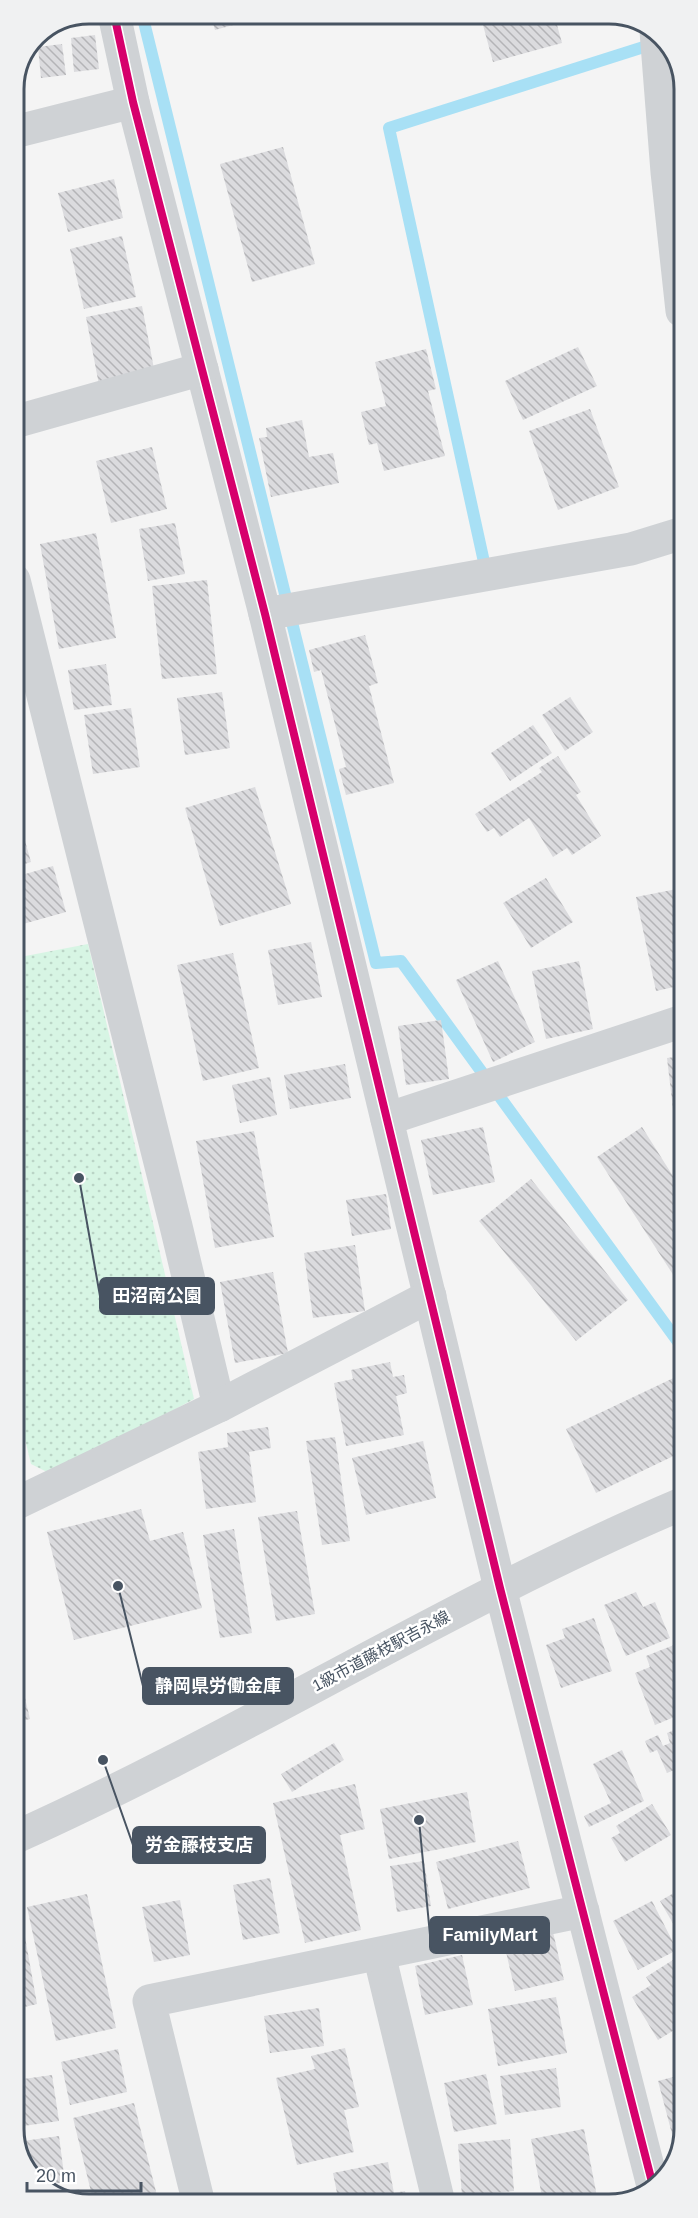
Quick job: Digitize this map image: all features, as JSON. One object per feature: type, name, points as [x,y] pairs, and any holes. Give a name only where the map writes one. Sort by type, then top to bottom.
[{"type":"street","points":[[116,24],[134,102],[265,614],[500,1588],[652,2178]]},
{"type":"street","points":[[658,46],[674,184]]},
{"type":"street","points":[[24,130],[134,102]]},
{"type":"street","points":[[24,419],[202,369]]},
{"type":"street","points":[[265,614],[631,549],[674,536]]},
{"type":"street","points":[[24,620],[171,1203],[219,1406]]},
{"type":"street","points":[[387,1119],[674,1024]]},
{"type":"street","points":[[24,1500],[219,1406],[430,1296]]},
{"type":"street","name":"1級市道藤枝駅吉永線","points":[[24,1833],[94,1802],[500,1588],[674,1508]]},
{"type":"street","points":[[197,2194],[149,2001],[582,1911]]},
{"type":"street","points":[[379,1954],[437,2194]]},
{"type":"green space","points":[[88,944],[194,1399],[53,1475],[31,1464],[24,1435],[24,956]]},
{"type":"building","points":[[213,24],[237,24],[215,30]]},
{"type":"building","points":[[483,24],[557,24],[562,43],[493,62]]},
{"type":"building","points":[[95,35],[99,69],[74,72],[71,38]]},
{"type":"building","points":[[62,44],[66,75],[41,78],[38,49],[40,47]]},
{"type":"building","points":[[283,147],[315,264],[252,282],[220,164]]},
{"type":"building","points":[[114,179],[123,218],[68,232],[58,193]]},
{"type":"building","points":[[122,236],[136,297],[84,309],[70,249]]},
{"type":"building","points":[[142,306],[155,374],[99,385],[86,317]]},
{"type":"building","points":[[578,347],[597,386],[523,420],[505,381]]},
{"type":"building","points":[[426,349],[436,389],[428,391],[445,456],[384,471],[377,443],[369,445],[361,412],[386,406],[375,362]]},
{"type":"building","points":[[590,409],[619,487],[558,510],[529,431]]},
{"type":"building","points":[[302,420],[309,457],[333,453],[339,483],[271,497],[259,438],[267,437],[266,428]]},
{"type":"building","points":[[152,447],[167,509],[111,523],[96,461]]},
{"type":"building","points":[[175,523],[185,574],[148,581],[139,529]]},
{"type":"building","points":[[96,533],[116,638],[59,649],[40,544]]},
{"type":"building","points":[[207,580],[217,674],[162,679],[152,586]]},
{"type":"building","points":[[365,635],[378,683],[369,686],[394,783],[346,795],[339,769],[346,767],[321,670],[314,672],[309,650]]},
{"type":"building","points":[[106,664],[112,705],[74,710],[68,670]]},
{"type":"building","points":[[222,692],[230,748],[185,755],[177,698]]},
{"type":"building","points":[[570,697],[593,732],[565,751],[542,715]]},
{"type":"building","points":[[131,708],[140,767],[93,774],[84,715]]},
{"type":"building","points":[[533,725],[552,753],[510,781],[491,753]]},
{"type":"building","points":[[558,756],[581,792],[576,795],[601,836],[572,855],[567,848],[553,857],[529,818],[500,837],[494,828],[487,832],[475,814],[542,772],[539,768]]},
{"type":"building","points":[[255,787],[291,904],[220,926],[185,808]]},
{"type":"building","points":[[24,837],[31,862],[24,864]]},
{"type":"building","points":[[53,866],[66,912],[24,924],[24,874]]},
{"type":"building","points":[[546,878],[573,922],[531,948],[503,903]]},
{"type":"building","points":[[674,890],[674,987],[656,991],[636,897]]},
{"type":"building","points":[[311,942],[322,997],[278,1005],[268,950]]},
{"type":"building","points":[[233,953],[259,1068],[203,1081],[177,965]]},
{"type":"building","points":[[498,961],[535,1042],[493,1062],[456,980]]},
{"type":"building","points":[[579,961],[593,1029],[546,1039],[532,971]]},
{"type":"building","points":[[441,1020],[449,1079],[406,1085],[398,1026]]},
{"type":"building","points":[[674,1057],[674,1118],[667,1058]]},
{"type":"building","points":[[345,1064],[351,1098],[290,1109],[284,1075]]},
{"type":"building","points":[[270,1077],[277,1115],[240,1123],[232,1085]]},
{"type":"building","points":[[483,1127],[495,1182],[433,1195],[421,1140]]},
{"type":"building","points":[[642,1127],[674,1178],[674,1276],[597,1157]]},
{"type":"building","points":[[254,1131],[274,1237],[215,1248],[196,1141]]},
{"type":"building","points":[[531,1179],[628,1300],[576,1341],[479,1221]]},
{"type":"building","points":[[386,1194],[391,1229],[352,1236],[346,1200]]},
{"type":"building","points":[[355,1245],[365,1311],[313,1318],[304,1253]]},
{"type":"building","points":[[273,1272],[288,1353],[235,1363],[220,1282]]},
{"type":"building","points":[[390,1362],[393,1377],[404,1375],[407,1393],[396,1396],[404,1435],[346,1446],[334,1383],[353,1379],[351,1370]]},
{"type":"building","points":[[674,1378],[674,1456],[596,1493],[566,1429]]},
{"type":"building","points":[[268,1427],[271,1448],[249,1452],[256,1502],[206,1509],[198,1452],[228,1447],[227,1433]]},
{"type":"building","points":[[335,1437],[350,1541],[322,1545],[306,1441]]},
{"type":"building","points":[[423,1441],[436,1498],[366,1515],[352,1458]]},
{"type":"building","points":[[141,1509],[150,1541],[183,1532],[202,1608],[74,1640],[47,1532]]},
{"type":"building","points":[[297,1511],[315,1614],[276,1621],[258,1517]]},
{"type":"building","points":[[234,1529],[252,1633],[220,1638],[203,1535]]},
{"type":"building","points":[[636,1592],[643,1607],[655,1602],[670,1638],[626,1656],[604,1605]]},
{"type":"building","points":[[594,1618],[612,1671],[561,1688],[546,1645],[565,1638],[562,1629]]},
{"type":"building","points":[[674,1645],[674,1717],[655,1725],[635,1673],[650,1667],[646,1656]]},
{"type":"building","points":[[24,1694],[30,1719],[24,1720]]},
{"type":"building","points":[[674,1730],[674,1770],[667,1773],[657,1750],[650,1753],[645,1741],[658,1735],[663,1746],[670,1743],[667,1733]]},
{"type":"building","points":[[334,1743],[344,1760],[292,1792],[281,1774]]},
{"type":"building","points":[[622,1750],[644,1801],[589,1827],[584,1816],[611,1803],[593,1764]]},
{"type":"building","points":[[355,1784],[365,1829],[340,1835],[361,1930],[305,1943],[273,1803]]},
{"type":"building","points":[[467,1792],[476,1842],[389,1859],[380,1809]]},
{"type":"building","points":[[652,1804],[671,1835],[625,1862],[611,1838],[620,1833],[616,1826]]},
{"type":"building","points":[[518,1841],[530,1888],[448,1909],[436,1862]]},
{"type":"building","points":[[424,1861],[431,1906],[397,1912],[390,1866]]},
{"type":"building","points":[[270,1878],[280,1933],[243,1940],[233,1885]]},
{"type":"building","points":[[674,1893],[674,1925],[660,1901]]},
{"type":"building","points":[[87,1894],[116,2028],[56,2041],[27,1907]]},
{"type":"building","points":[[180,1900],[190,1955],[154,1962],[142,1907]]},
{"type":"building","points":[[652,1901],[674,1944],[674,1952],[638,1970],[613,1921]]},
{"type":"building","points":[[553,1932],[564,1980],[515,1991],[504,1943]]},
{"type":"building","points":[[24,1937],[37,2004],[24,2007]]},
{"type":"building","points":[[462,1955],[473,2005],[425,2015],[415,1966]]},
{"type":"building","points":[[674,1959],[674,2030],[658,2040],[632,1997],[651,1985],[646,1977]]},
{"type":"building","points":[[556,1997],[567,2053],[498,2066],[488,2009]]},
{"type":"building","points":[[319,2008],[324,2046],[270,2053],[264,2016]]},
{"type":"building","points":[[345,2048],[359,2107],[344,2110],[354,2152],[297,2165],[276,2078],[315,2069],[311,2056]]},
{"type":"building","points":[[118,2049],[127,2092],[70,2105],[61,2062]]},
{"type":"building","points":[[556,2068],[561,2107],[505,2115],[500,2076]]},
{"type":"building","points":[[486,2074],[497,2124],[454,2132],[444,2083]]},
{"type":"building","points":[[52,2075],[59,2121],[24,2126],[24,2079]]},
{"type":"building","points":[[674,2077],[673,2139],[658,2081]]},
{"type":"building","points":[[134,2103],[157,2194],[92,2194],[73,2118]]},
{"type":"building","points":[[584,2129],[596,2194],[541,2194],[531,2139]]},
{"type":"building","points":[[59,2136],[65,2182],[54,2184],[40,2172],[31,2158],[25,2141]]},
{"type":"building","points":[[510,2139],[514,2191],[462,2194],[458,2144]]},
{"type":"building","points":[[388,2162],[394,2193],[405,2191],[406,2194],[337,2194],[333,2173]]},
{"type":"building","points":[[79,2189],[80,2193],[76,2193],[70,2191]]},
{"type":"waterway","points":[[144,24],[376,963],[401,961],[674,1336]]},
{"type":"waterway","points":[[484,562],[389,128],[650,45],[650,41]]},
{"type":"cycle path","points":[[116,24],[133,102],[265,614],[500,1588],[651,2179]]},
{"type":"place","name":"田沼南公園","points":[[79,1178]]},
{"type":"place","name":"静岡県労働金庫","points":[[118,1586]]},
{"type":"place","name":"労金藤枝支店","points":[[103,1760]]},
{"type":"place","name":"FamilyMart","points":[[419,1820]]}]
